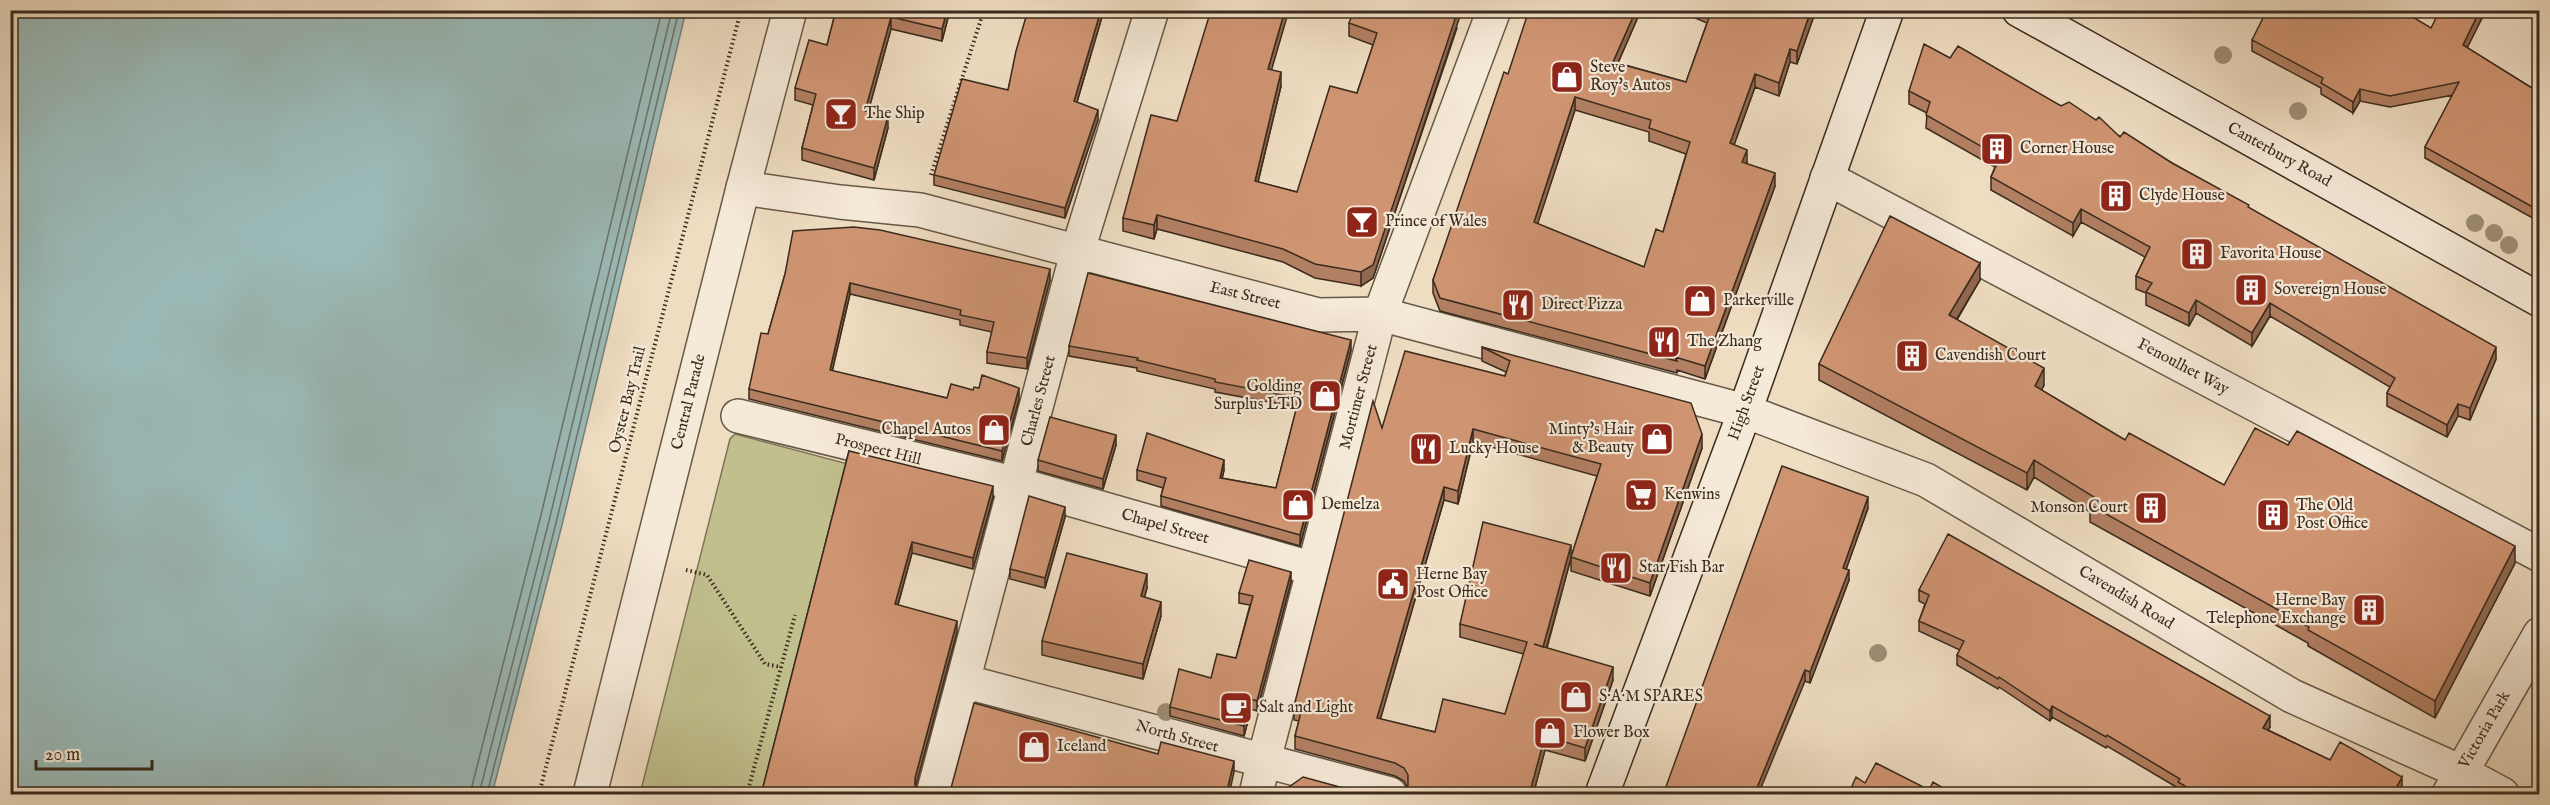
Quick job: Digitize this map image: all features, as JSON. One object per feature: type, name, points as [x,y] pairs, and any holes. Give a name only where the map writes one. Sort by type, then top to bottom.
[{"type":"street","name":"Central Parade","points":[[590,795],[742,188],[790,10]]},
{"type":"street","name":"Charles Street","points":[[933,795],[1077,253],[1152,10]]},
{"type":"street","name":"Mortimer Street","points":[[1256,795],[1380,314],[1494,10]]},
{"type":"street","name":"High Street","points":[[1602,795],[1745,411],[1887,10]]},
{"type":"street","name":"Canterbury Road","points":[[2019,10],[2540,300]]},
{"type":"street","name":"Fenoulhet Way","points":[[1827,178],[2540,555]]},
{"type":"street","name":"East Street","points":[[742,188],[840,202],[920,210],[1318,315],[1380,314],[1745,411]]},
{"type":"street","name":"Cavendish Road","points":[[1745,411],[1926,480],[2292,696],[2455,783],[2502,795]]},
{"type":"street","name":"Prospect Hill","points":[[738,416],[1017,484]]},
{"type":"street","name":"Chapel Street","points":[[1017,484],[1314,569]]},
{"type":"street","name":"Victoria Park","points":[[2455,783],[2540,634]]},
{"type":"street","name":"North Street","points":[[963,681],[1390,795]]},
{"type":"path","name":"Oyster Bay Trail","points":[[539,795],[741,10]]},
{"type":"path","points":[[920,210],[984,10]]},
{"type":"path","points":[[686,570],[707,575],[765,664],[781,668]]},
{"type":"path","points":[[747,795],[795,615]]},
{"type":"shaded area","points":[[735,434],[848,464],[764,794],[640,794],[730,439]]},
{"type":"water","points":[[10,11],[686,11],[562,525],[492,794],[11,794]]},
{"type":"building","name":"The Ship","points":[[836,10],[947,10],[942,29],[891,17],[865,111],[888,116],[874,168],[802,148],[816,94],[795,88],[809,40],[827,45]]},
{"type":"building","points":[[1028,10],[1101,10],[1074,101],[1098,110],[1065,208],[934,175],[962,79],[1008,90]]},
{"type":"building","points":[[1211,10],[1285,10],[1268,69],[1281,72],[1255,181],[1297,192],[1330,86],[1357,93],[1377,33],[1349,23],[1354,10],[1458,10],[1373,265],[1361,272],[1315,264],[1283,249],[1157,215],[1154,225],[1123,218],[1151,115],[1177,121]]},
{"type":"building","points":[[1529,10],[1636,10],[1613,62],[1686,82],[1711,12],[1707,10],[1811,10],[1797,51],[1790,49],[1779,83],[1755,74],[1730,143],[1747,150],[1742,162],[1775,173],[1705,366],[1675,357],[1677,361],[1440,298],[1433,280],[1504,72],[1508,74]],"holes":[[[1575,97],[1651,120],[1649,128],[1690,142],[1663,232],[1656,229],[1644,267],[1534,222]]]},
{"type":"building","points":[[2267,10],[2401,10],[2431,28],[2440,10],[2480,10],[2463,45],[2540,93],[2540,207],[2538,210],[2425,147],[2459,82],[2390,96],[2360,89],[2353,102],[2321,83],[2323,78],[2252,40]]},
{"type":"building","points":[[1924,44],[1950,58],[1958,46],[2061,106],[2069,102],[2096,120],[2099,117],[2120,137],[2124,132],[2172,163],[2249,205],[2248,207],[2496,347],[2470,408],[2458,404],[2447,425],[2387,393],[2395,378],[2270,303],[2252,333],[2196,300],[2189,313],[2146,292],[2152,283],[2136,276],[2150,247],[2081,209],[2073,223],[1991,177],[2000,157],[1926,115],[1930,102],[1909,91]]},
{"type":"building","points":[[1890,216],[1980,263],[1949,315],[2044,368],[2035,386],[2125,440],[2129,433],[2224,485],[2255,428],[2288,445],[2297,431],[2515,546],[2435,701],[2308,630],[2309,627],[2090,505],[2094,497],[2034,460],[2027,473],[1819,364]]},
{"type":"building","points":[[854,227],[880,230],[1050,269],[1027,358],[987,352],[994,322],[960,315],[961,310],[850,283],[830,370],[947,398],[951,384],[973,390],[974,387],[979,388],[982,375],[1019,388],[1002,451],[749,389],[761,333],[768,334],[785,274],[793,231]]},
{"type":"building","points":[[1088,273],[1351,340],[1300,535],[1161,496],[1166,478],[1137,470],[1147,433],[1224,460],[1220,478],[1276,488],[1299,398],[1215,382],[1215,379],[1137,360],[1138,358],[1069,346]]},
{"type":"building","points":[[1482,347],[1691,403],[1702,434],[1650,583],[1571,557],[1601,464],[1473,429],[1458,491],[1444,487],[1377,718],[1435,732],[1443,699],[1505,714],[1527,642],[1460,624],[1483,522],[1571,545],[1543,647],[1613,667],[1585,748],[1545,736],[1529,795],[1403,795],[1408,785],[1408,775],[1404,768],[1395,763],[1295,736],[1302,708],[1294,706],[1373,401],[1382,428],[1405,351],[1505,376],[1510,361]]},
{"type":"building","points":[[1050,417],[1116,435],[1103,479],[1038,460]]},
{"type":"building","points":[[849,451],[993,486],[973,558],[912,542],[895,604],[957,621],[915,778],[915,788],[919,795],[761,795]]},
{"type":"building","points":[[1782,466],[1868,497],[1843,568],[1849,570],[1810,672],[1805,670],[1754,795],[1663,795]]},
{"type":"building","points":[[1029,496],[1065,507],[1045,578],[1010,569]]},
{"type":"building","points":[[1948,534],[2270,716],[2263,728],[2330,760],[2340,742],[2402,777],[2392,795],[2200,795],[2178,782],[2180,779],[2107,735],[2106,737],[2052,706],[2050,711],[1999,677],[1998,679],[1957,655],[1964,641],[1919,621],[1929,595],[1919,590]]},
{"type":"building","points":[[1067,553],[1147,574],[1141,596],[1161,602],[1143,664],[1042,641]]},
{"type":"building","points":[[1249,560],[1291,572],[1257,701],[1251,699],[1244,726],[1170,707],[1179,669],[1211,678],[1217,654],[1236,658],[1253,596],[1239,593]]},
{"type":"building","name":"Iceland","points":[[974,703],[1158,754],[1161,742],[1234,761],[1226,795],[947,795],[951,788]]},
{"type":"building","points":[[1876,763],[1929,790],[1933,782],[1955,795],[1848,795],[1856,777],[1865,783]]},
{"type":"building","points":[[1303,777],[1369,795],[1282,795],[1282,792]]},
{"type":"place","name":"Steve Roy's Autos","points":[[1567,77]]},
{"type":"place","name":"The Ship","points":[[841,114]]},
{"type":"place","name":"Corner House","points":[[1997,149]]},
{"type":"place","name":"Clyde House","points":[[2116,196]]},
{"type":"place","name":"Prince of Wales","points":[[1362,222]]},
{"type":"place","name":"Favorita House","points":[[2197,254]]},
{"type":"place","name":"Sovereign House","points":[[2251,290]]},
{"type":"place","name":"Parkerville","points":[[1700,301]]},
{"type":"place","name":"Direct Pizza","points":[[1518,305]]},
{"type":"place","name":"The Zhang","points":[[1664,342]]},
{"type":"place","name":"Cavendish Court","points":[[1912,356]]},
{"type":"place","name":"Golding Surplus LTD","points":[[1325,396]]},
{"type":"place","name":"Chapel Autos","points":[[994,430]]},
{"type":"place","name":"Minty's Hair & Beauty","points":[[1657,439]]},
{"type":"place","name":"Lucky House","points":[[1426,449]]},
{"type":"place","name":"Kenwins","points":[[1641,495]]},
{"type":"place","name":"Demelza","points":[[1298,505]]},
{"type":"place","name":"Monson Court","points":[[2151,508]]},
{"type":"place","name":"The Old Post Office","points":[[2273,515]]},
{"type":"place","name":"Star Fish Bar","points":[[1616,568]]},
{"type":"place","name":"Herne Bay Post Office","points":[[1393,584]]},
{"type":"place","name":"Herne Bay Telephone Exchange","points":[[2369,610]]},
{"type":"place","name":"S·A·M SPARES","points":[[1576,697]]},
{"type":"place","name":"Salt and Light","points":[[1236,708]]},
{"type":"place","name":"Flower Box","points":[[1550,733]]},
{"type":"place","name":"Iceland","points":[[1034,747]]}]
